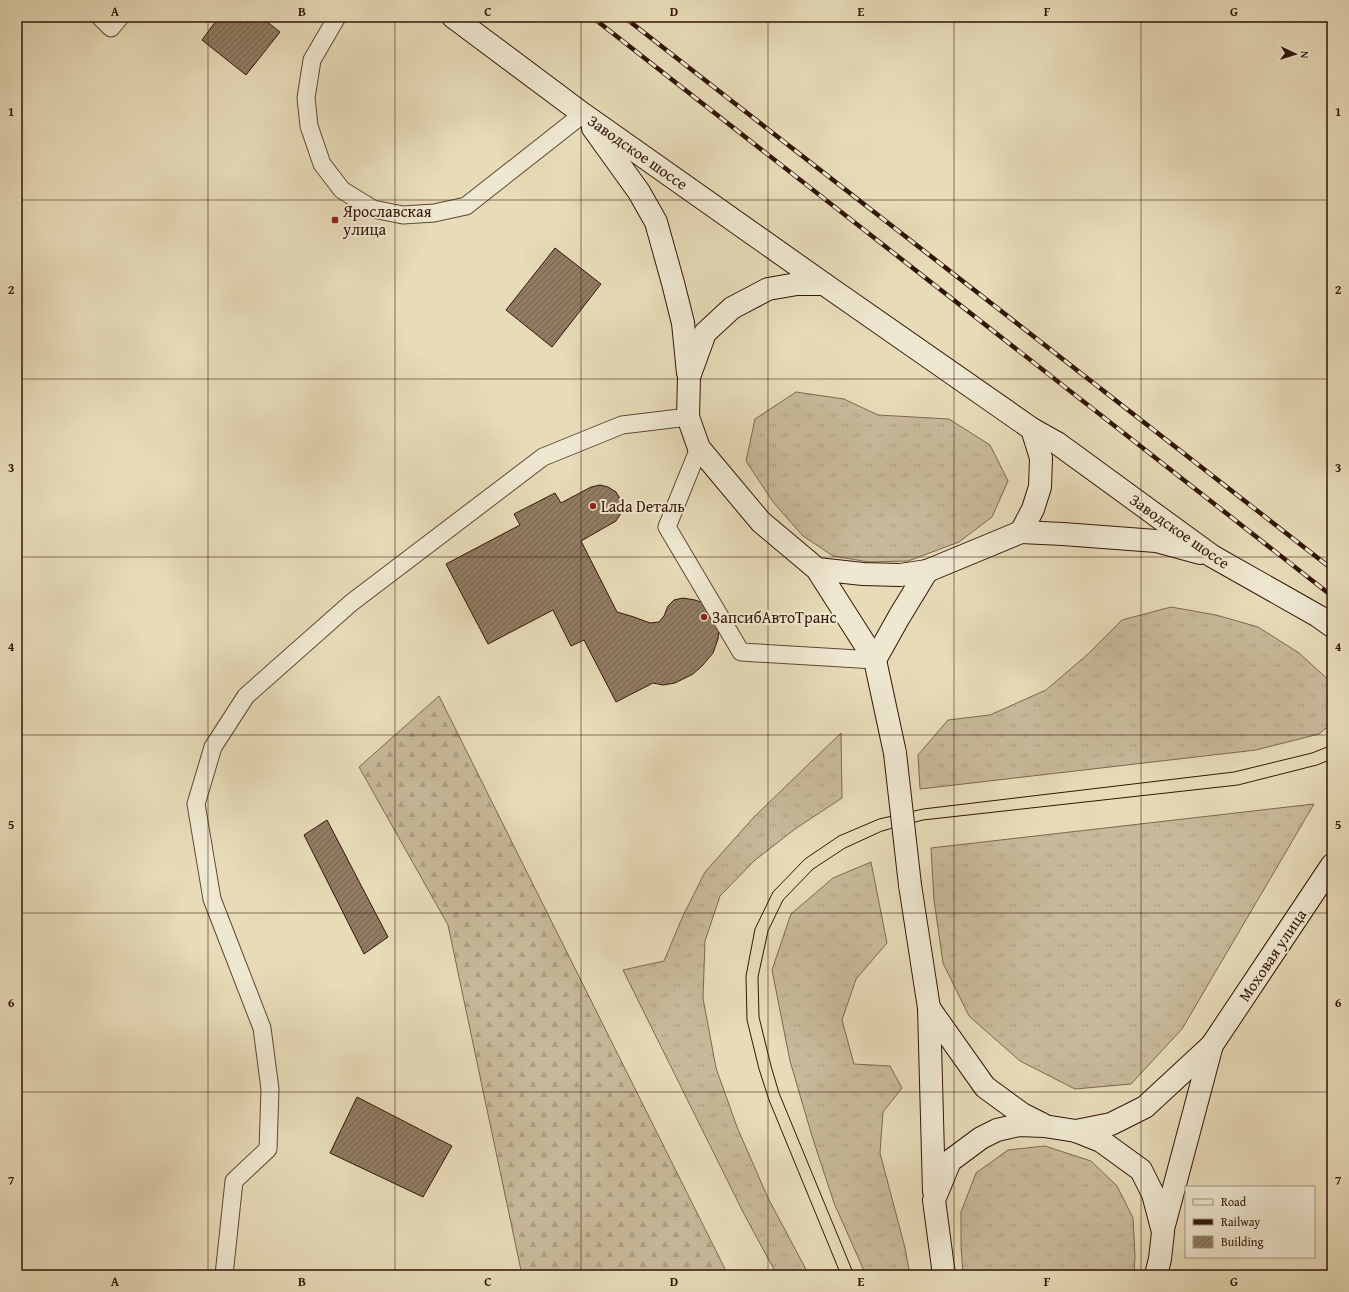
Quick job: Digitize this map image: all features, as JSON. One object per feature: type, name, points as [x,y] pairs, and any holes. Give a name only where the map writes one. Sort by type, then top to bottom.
[{"type":"main road","name":"Заводское шоссе","points":[[453,17],[583,114],[1032,429],[1057,443],[1212,556],[1325,621]]},
{"type":"main road","points":[[583,114],[639,192],[656,222],[683,323],[689,376],[688,417],[699,448],[761,522],[817,569],[875,660],[896,753],[910,885],[929,1008],[934,1200],[944,1275]]},
{"type":"main road","points":[[689,376],[705,333],[732,308],[768,289],[797,284],[824,284]]},
{"type":"main road","points":[[1021,532],[1033,509],[1040,487],[1041,458],[1032,429]]},
{"type":"main road","points":[[817,569],[863,574],[900,575],[927,571],[1021,532],[1156,541],[1212,556]]},
{"type":"main road","points":[[875,660],[899,616],[927,571]]},
{"type":"main road","name":"Моховая улица","points":[[1212,1045],[1332,865]]},
{"type":"main road","points":[[929,1008],[985,1087],[1022,1114],[1044,1126]]},
{"type":"main road","points":[[1076,1131],[1111,1124],[1145,1108],[1212,1045]]},
{"type":"main road","points":[[1156,1275],[1160,1259],[1163,1232],[1212,1045]]},
{"type":"main road","points":[[934,1200],[950,1161],[981,1138],[997,1130],[1019,1125],[1044,1126],[1076,1131],[1102,1141],[1141,1170],[1153,1194],[1163,1232]]},
{"type":"lane","points":[[100,17],[111,28],[120,17]]},
{"type":"lane","points":[[337,17],[312,60],[306,98],[310,126],[322,164],[342,190],[372,209],[404,215],[434,213],[466,206],[583,114]]},
{"type":"lane","points":[[224,1275],[234,1181],[268,1149],[270,1089],[262,1028],[212,899],[197,811],[196,804],[213,747],[246,696],[351,603],[543,457],[622,425],[688,417]]},
{"type":"lane","points":[[699,448],[667,527],[741,652],[875,660]]},
{"type":"green space","points":[[796,392],[844,399],[878,415],[949,419],[990,445],[1008,481],[992,517],[959,542],[908,561],[869,562],[833,556],[803,536],[773,502],[746,461],[755,419]]},
{"type":"green space","points":[[1171,607],[1216,615],[1258,627],[1299,653],[1332,683],[1332,723],[1319,734],[1256,750],[920,789],[918,755],[948,720],[990,715],[1046,690],[1088,654],[1122,620]]},
{"type":"green space","points":[[439,696],[728,1275],[522,1275],[448,925],[359,767]]},
{"type":"green space","points":[[841,733],[842,798],[795,829],[754,861],[720,896],[705,941],[703,998],[716,1068],[737,1127],[768,1198],[809,1275],[777,1275],[744,1214],[623,970],[664,961],[682,918],[705,872],[754,817]]},
{"type":"green space","points":[[1314,804],[1182,1029],[1131,1084],[1075,1089],[1020,1061],[969,1016],[943,963],[934,900],[931,848]]},
{"type":"green space","points":[[871,862],[887,943],[856,979],[842,1020],[854,1064],[890,1066],[902,1088],[883,1112],[880,1153],[905,1248],[910,1275],[866,1275],[834,1203],[812,1136],[790,1061],[772,970],[791,914],[833,878]]},
{"type":"green space","points":[[1045,1146],[1091,1161],[1117,1186],[1133,1218],[1135,1257],[1134,1275],[963,1275],[961,1212],[976,1173],[1008,1150]]},
{"type":"building","points":[[219,17],[261,17],[280,32],[246,75],[202,40]]},
{"type":"building","points":[[555,248],[601,284],[552,347],[506,310]]},
{"type":"building","points":[[600,485],[608,487],[616,492],[622,502],[621,513],[616,521],[581,541],[617,612],[650,623],[659,622],[664,616],[668,606],[674,600],[683,598],[706,604],[719,627],[718,639],[713,653],[693,674],[675,683],[663,685],[653,683],[616,702],[584,640],[571,646],[553,610],[488,644],[446,564],[520,525],[514,514],[555,493],[561,503],[591,487]]},
{"type":"building","points":[[327,820],[388,937],[364,954],[304,835]]},
{"type":"building","points":[[357,1097],[452,1146],[423,1197],[330,1153]]},
{"type":"tram line","points":[[841,1275],[769,1100],[759,1069],[747,1020],[746,976],[755,929],[773,892],[805,859],[839,836],[879,819],[923,809],[1234,772],[1312,753],[1332,745]]},
{"type":"tram line","points":[[854,1275],[779,1093],[759,1017],[758,977],[768,931],[783,900],[813,869],[845,848],[882,831],[923,820],[1238,785],[1317,765],[1332,759]]},
{"type":"railway","points":[[592,17],[1332,596]]},
{"type":"railway","points":[[624,17],[1332,569]]},
{"type":"place","name":"Ярославская улица","points":[[335,220]]},
{"type":"place","name":"Lada Dеталь","points":[[593,506]]},
{"type":"place","name":"ЗапсибАвтоТранс","points":[[704,617]]}]
